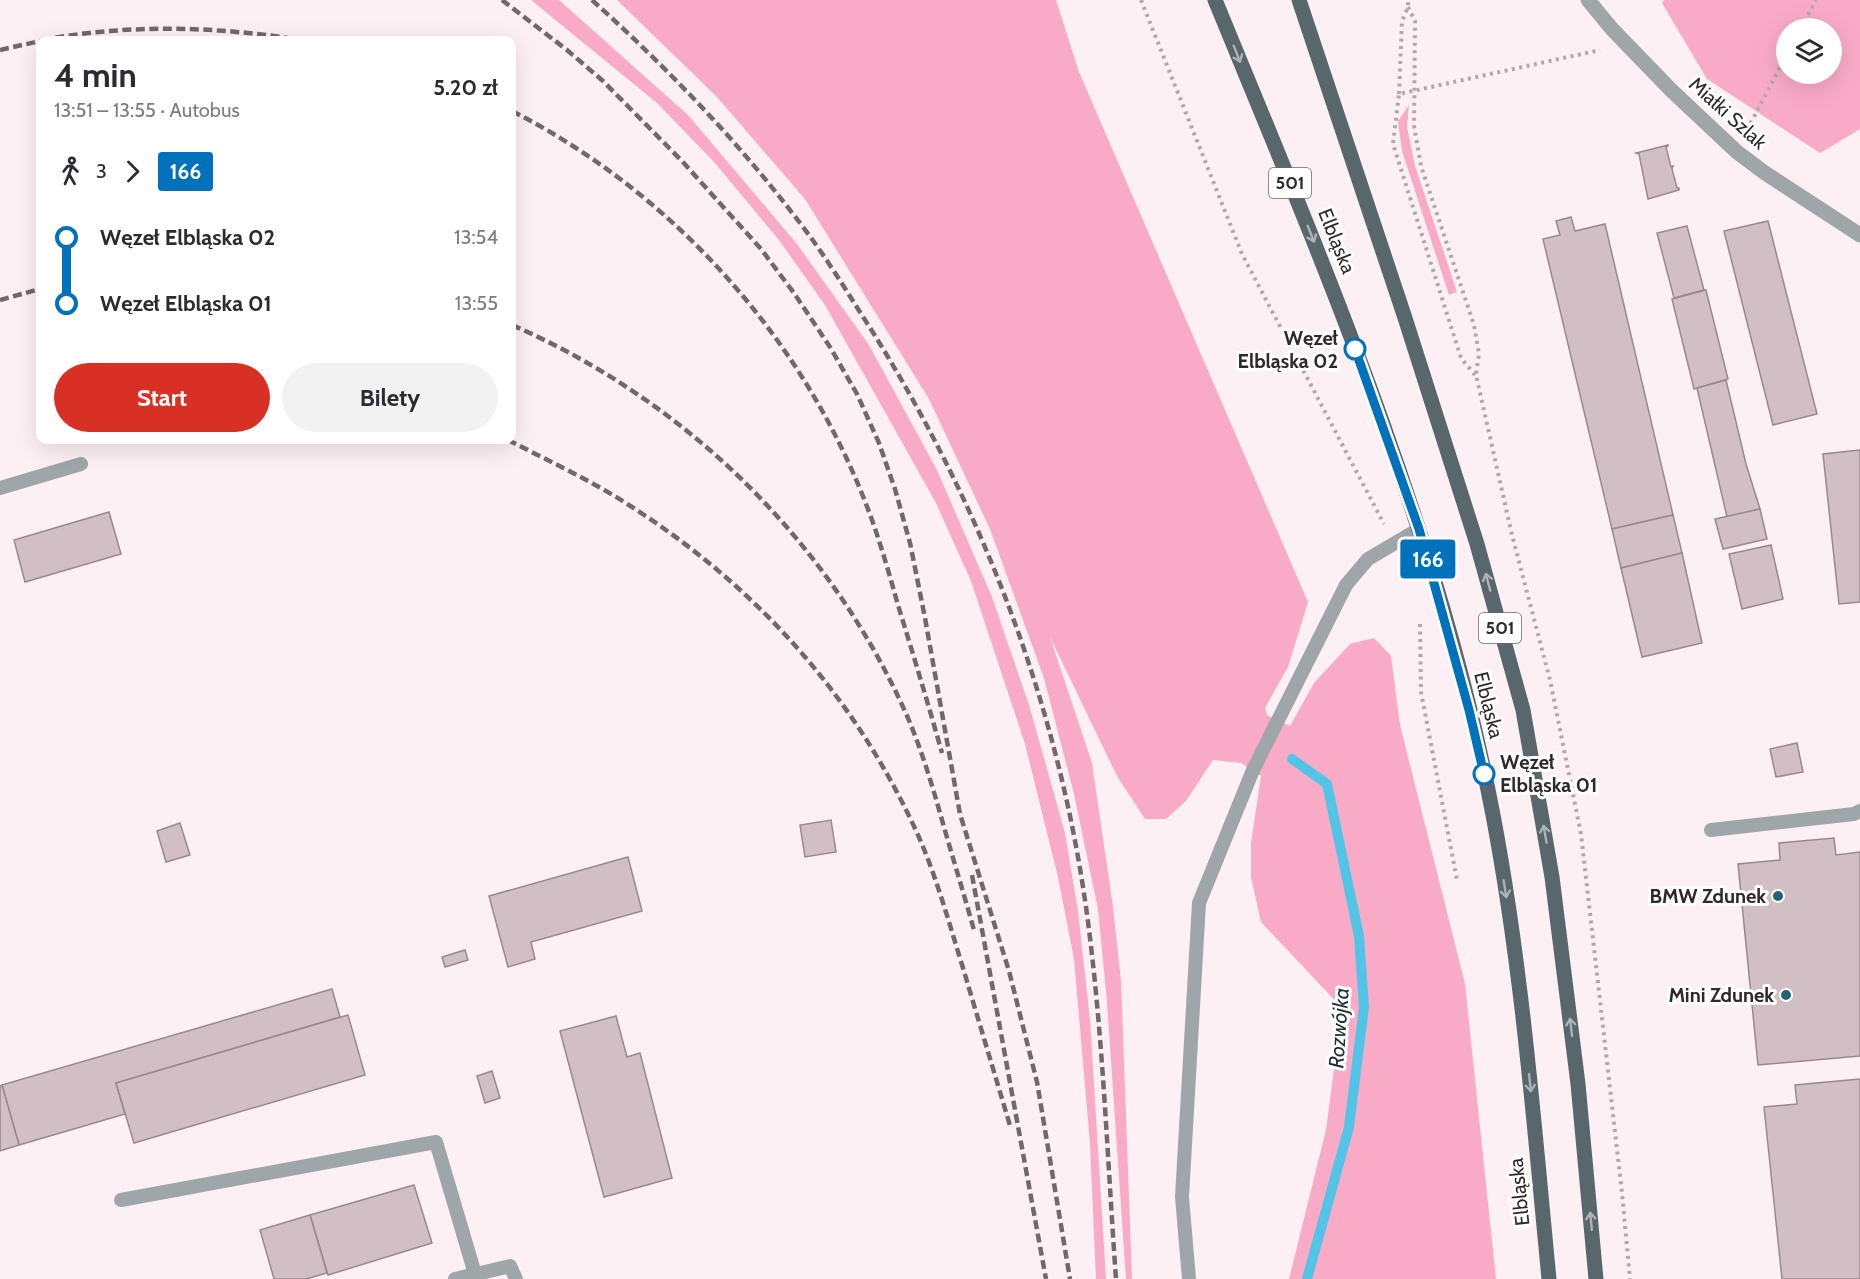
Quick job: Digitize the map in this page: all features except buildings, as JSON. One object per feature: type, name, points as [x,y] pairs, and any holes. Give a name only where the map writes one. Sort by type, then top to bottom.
[{"type":"main road","name":"Elbląska","points":[[1215,0],[1328,274],[1419,529],[1469,710],[1492,813],[1517,968],[1549,1279]]},
{"type":"main road","name":"Elbląska","points":[[1299,0],[1478,544],[1523,710],[1552,877],[1578,1084],[1596,1279]]},
{"type":"street","name":"Miałki Szlak","points":[[1588,0],[1612,29],[1737,152],[1860,235]]},
{"type":"lane","points":[[0,488],[81,464]]},
{"type":"lane","points":[[1189,1279],[1182,1197],[1199,903],[1253,770],[1346,585],[1368,559],[1419,529]]},
{"type":"lane","points":[[1711,830],[1854,814],[1860,811]]},
{"type":"lane","points":[[121,1200],[436,1142],[475,1274]]},
{"type":"lane","points":[[455,1279],[510,1266],[516,1279]]},
{"type":"path","points":[[1141,0],[1242,254],[1385,526],[1400,540]]},
{"type":"path","points":[[1408,0],[1408,7],[1402,21],[1399,94],[1393,144],[1461,358],[1476,375],[1479,354],[1474,325],[1421,166],[1414,126],[1415,21],[1408,7]]},
{"type":"path","points":[[1806,18],[1816,0]]},
{"type":"path","points":[[1399,94],[1600,50]]},
{"type":"path","points":[[1737,152],[1776,76]]},
{"type":"path","points":[[1420,615],[1421,692],[1457,880]]},
{"type":"shaded area","points":[[531,0],[559,0],[688,115],[797,244],[869,345],[937,470],[992,597],[1029,705],[1065,833],[1078,911],[1090,1020],[1106,1279],[1096,1279],[1090,1143],[1074,959],[1058,877],[1025,744],[971,581],[936,503],[825,305],[779,240],[715,163],[657,103]]},
{"type":"shaded area","points":[[617,0],[1056,0],[1079,72],[1308,602],[1288,667],[1265,708],[1267,715],[1290,726],[1314,683],[1350,644],[1374,638],[1391,656],[1400,725],[1465,984],[1496,1279],[1289,1279],[1326,1130],[1342,1008],[1261,922],[1251,877],[1251,843],[1261,776],[1241,763],[1213,760],[1186,801],[1166,819],[1145,819],[1117,776],[1050,637],[1092,763],[1113,907],[1121,981],[1132,1279],[1126,1279],[1107,1002],[1098,909],[1074,794],[1044,678],[990,529],[929,399],[805,199],[717,97]]},
{"type":"shaded area","points":[[1664,0],[1860,0],[1860,129],[1820,153],[1707,79],[1662,3]]},
{"type":"shaded area","points":[[1409,105],[1407,127],[1415,166],[1457,292],[1449,295],[1402,151],[1398,121]]},
{"type":"waterway","name":"Rozwójka","points":[[1292,759],[1327,784],[1359,936],[1364,1007],[1349,1127],[1307,1279]]},
{"type":"railway","points":[[502,0],[603,81],[681,160],[761,249],[830,347],[857,394],[879,443],[910,543],[960,814],[1009,971],[1037,1082],[1070,1279]]},
{"type":"railway","points":[[592,0],[646,50],[722,129],[770,185],[819,249],[900,378],[939,448],[974,521],[1005,596],[1032,672],[1054,749],[1072,828],[1086,907],[1101,1046],[1116,1279]]},
{"type":"railway","points":[[68,36],[139,29],[203,30],[275,36]]},
{"type":"railway","points":[[0,50],[36,42]]},
{"type":"railway","points":[[516,113],[569,143],[622,181],[673,223],[719,269],[762,319],[800,373],[832,430],[866,503],[942,753]]},
{"type":"railway","points":[[0,300],[36,290]]},
{"type":"railway","points":[[516,327],[576,357],[637,394],[694,437],[747,484],[795,537],[838,593],[876,654],[908,718],[929,777],[974,930]]},
{"type":"railway","points":[[516,444],[602,489],[678,539],[762,610],[833,692],[865,737],[893,785],[925,851],[948,917],[1011,1129]]},
{"type":"railway","points":[[972,875],[1046,1279]]},
{"type":"bus line","name":"166","points":[[1355,349],[1428,558],[1484,774]]},
{"type":"place","name":"Węzeł Elbląska 02","points":[[1355,349]]},
{"type":"place","name":"Węzeł Elbląska 01","points":[[1484,774]]},
{"type":"place","name":"BMW Zdunek","points":[[1778,896]]},
{"type":"place","name":"Mini Zdunek","points":[[1786,995]]}]
